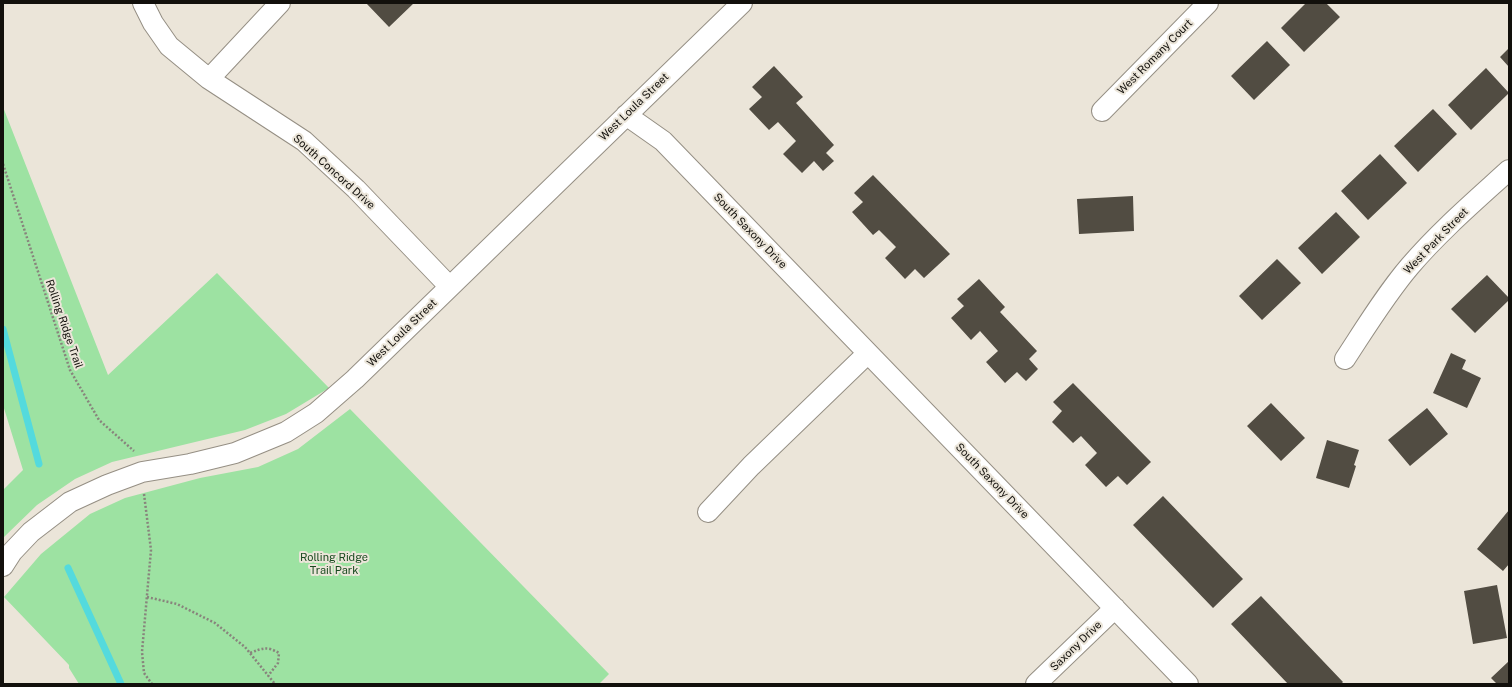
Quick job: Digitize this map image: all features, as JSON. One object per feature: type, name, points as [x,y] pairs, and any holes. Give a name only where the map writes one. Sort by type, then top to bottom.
[{"type":"street","name":"South Concord Drive","points":[[143,3],[153,23],[169,46],[209,79],[304,141],[356,189],[449,286]]},
{"type":"street","points":[[209,79],[280,3]]},
{"type":"street","name":"West Loula Street","points":[[3,566],[12,552],[31,532],[70,502],[107,485],[142,472],[190,464],[235,453],[286,432],[316,413],[354,379],[742,3]]},
{"type":"street","name":"West Romany Court","points":[[1102,110],[1208,3]]},
{"type":"street","name":"South Saxony Drive","points":[[626,115],[663,141],[1188,684]]},
{"type":"street","name":"West Park Street","points":[[1345,359],[1375,312],[1410,266],[1458,217],[1509,170]]},
{"type":"street","points":[[708,512],[751,466],[868,353]]},
{"type":"street","name":"Saxony Drive","points":[[1036,684],[1115,608]]},
{"type":"path","name":"Rolling Ridge Trail","points":[[3,164],[70,370],[98,420],[135,451],[142,472],[144,505],[151,550],[142,652],[144,673],[152,684]]},
{"type":"path","points":[[147,597],[177,604],[215,623],[245,646],[275,684]]},
{"type":"path","points":[[250,653],[261,648],[270,648],[279,653],[278,663],[268,676]]},
{"type":"green space","points":[[3,107],[108,375],[217,273],[329,388],[286,414],[245,430],[112,462],[75,479],[37,505],[3,538],[3,490],[23,470],[3,405]]},
{"type":"green space","name":"Rolling Ridge Trail Park","points":[[350,409],[609,674],[599,684],[79,684],[69,668],[69,665],[4,597],[41,554],[90,514],[125,498],[200,478],[258,467],[298,449]]},
{"type":"building","points":[[366,3],[414,3],[389,27]]},
{"type":"building","points":[[1306,3],[1326,3],[1340,17],[1304,52],[1281,28]]},
{"type":"building","points":[[1267,41],[1290,65],[1254,100],[1231,76]]},
{"type":"building","points":[[1509,48],[1509,67],[1500,57]]},
{"type":"building","points":[[774,66],[803,97],[796,103],[834,145],[826,153],[834,161],[823,171],[814,161],[802,173],[783,154],[796,141],[778,122],[769,130],[749,109],[762,97],[752,87]]},
{"type":"building","points":[[1486,68],[1509,93],[1471,130],[1448,105]]},
{"type":"building","points":[[1433,109],[1457,134],[1418,172],[1394,146]]},
{"type":"building","points":[[1380,154],[1407,183],[1368,220],[1341,191]]},
{"type":"building","points":[[873,175],[950,254],[924,278],[915,269],[905,279],[885,258],[896,247],[879,230],[873,235],[852,212],[863,202],[854,193]]},
{"type":"building","points":[[1133,196],[1134,231],[1079,234],[1077,199]]},
{"type":"building","points":[[1336,212],[1360,237],[1322,274],[1298,248]]},
{"type":"building","points":[[1277,259],[1301,283],[1262,320],[1239,296]]},
{"type":"building","points":[[1487,275],[1509,298],[1509,300],[1475,333],[1451,309]]},
{"type":"building","points":[[979,279],[1005,307],[1000,312],[1037,351],[1029,359],[1038,369],[1026,381],[1017,372],[1005,383],[986,362],[998,351],[980,331],[971,340],[951,318],[964,306],[957,299]]},
{"type":"building","points":[[1451,353],[1466,360],[1462,369],[1481,378],[1467,408],[1433,393]]},
{"type":"building","points":[[1073,383],[1151,462],[1127,485],[1118,476],[1106,487],[1085,465],[1097,453],[1081,436],[1073,443],[1052,422],[1062,411],[1053,402]]},
{"type":"building","points":[[1271,403],[1305,438],[1281,461],[1247,426]]},
{"type":"building","points":[[1427,408],[1448,434],[1410,466],[1388,440]]},
{"type":"building","points":[[1327,440],[1359,450],[1349,488],[1316,478]]},
{"type":"building","points":[[1163,496],[1243,579],[1213,608],[1133,525]]},
{"type":"building","points":[[1509,510],[1509,564],[1503,571],[1477,549]]},
{"type":"building","points":[[1497,585],[1507,638],[1473,644],[1464,591]]},
{"type":"building","points":[[1261,596],[1343,682],[1341,684],[1288,684],[1231,624]]},
{"type":"building","points":[[1509,661],[1509,684],[1497,684],[1491,678]]},
{"type":"waterway","points":[[3,329],[39,464]]},
{"type":"waterway","points":[[68,568],[121,684]]}]
